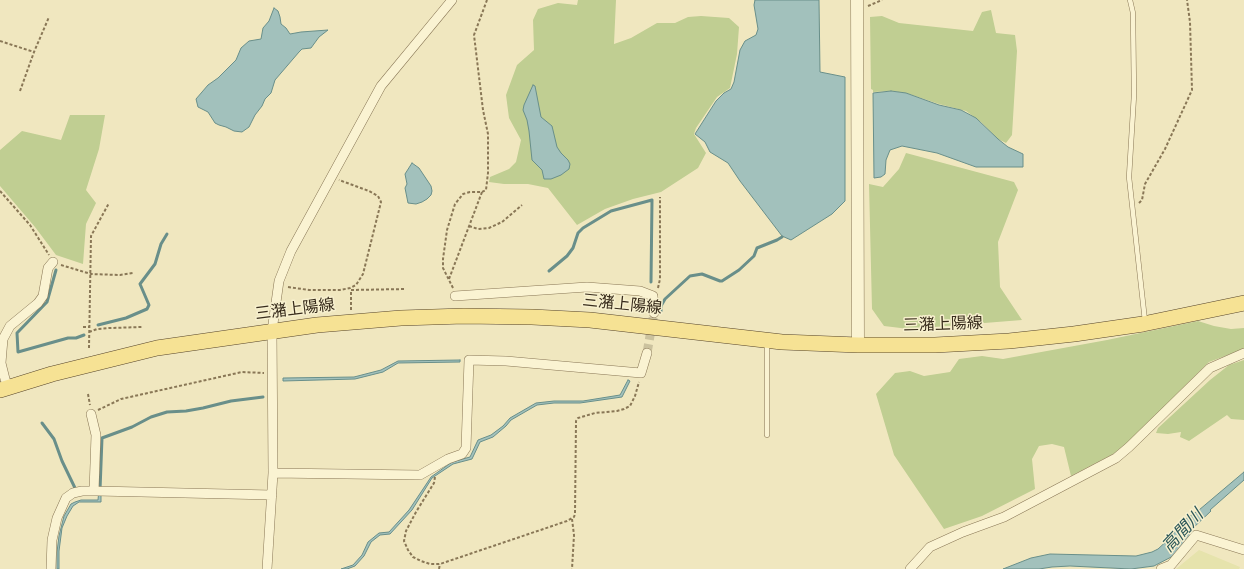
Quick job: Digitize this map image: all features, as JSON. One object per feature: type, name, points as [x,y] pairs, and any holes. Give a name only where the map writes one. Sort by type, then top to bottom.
[{"type":"main road","name":"三潴上陽線","points":[[4,388],[52,374],[157,348],[317,325],[401,318],[464,316],[590,320],[767,340],[858,345],[935,345],[1009,341],[1074,334],[1145,324],[1244,303]]},
{"type":"street","points":[[267,569],[273,473],[272,331],[279,286],[291,251],[381,86],[452,0]]},
{"type":"street","points":[[857,4],[858,345]]},
{"type":"street","points":[[4,388],[5,379],[1,363],[3,339],[10,326],[38,303],[43,296],[48,268],[52,262]]},
{"type":"street","points":[[455,296],[587,287],[640,291],[653,296],[654,313]]},
{"type":"street","points":[[910,569],[930,547],[963,532],[1004,517],[1116,458],[1129,448],[1210,368],[1244,352]]},
{"type":"street","points":[[273,473],[420,475],[448,459],[462,454],[466,448],[468,360],[506,361],[641,373],[647,353]]},
{"type":"street","points":[[91,414],[96,435],[98,491]]},
{"type":"street","points":[[51,569],[52,540],[57,518],[66,498],[73,493],[98,491],[272,495]]},
{"type":"street","points":[[1161,569],[1171,565],[1196,535],[1244,550]]},
{"type":"lane","points":[[1130,0],[1133,13],[1134,95],[1129,177],[1145,324]]},
{"type":"lane","points":[[767,340],[767,435]]},
{"type":"path","points":[[482,192],[470,192],[463,194],[455,204],[447,230],[443,259],[443,268],[449,279],[482,192],[486,190],[489,156],[488,134],[483,110],[474,34],[487,0]]},
{"type":"path","points":[[857,4],[882,0]]},
{"type":"path","points":[[1132,212],[1142,200],[1145,184],[1165,149],[1192,90],[1190,22],[1187,0]]},
{"type":"path","points":[[20,91],[49,17]]},
{"type":"path","points":[[0,41],[34,52]]},
{"type":"path","points":[[331,178],[369,190],[378,196],[381,202],[363,274],[356,285],[351,289]]},
{"type":"path","points":[[0,192],[30,225],[52,262],[91,274],[120,275],[133,273]]},
{"type":"path","points":[[653,296],[658,289],[660,279],[660,198]]},
{"type":"path","points":[[89,348],[91,236],[110,203]]},
{"type":"path","points":[[468,226],[478,229],[489,228],[502,222],[522,205]]},
{"type":"path","points":[[279,286],[317,290],[406,289]]},
{"type":"path","points":[[351,289],[351,310]]},
{"type":"path","points":[[83,327],[89,327]]},
{"type":"path","points":[[89,332],[97,329],[142,327]]},
{"type":"path","points":[[91,414],[121,399],[242,372],[273,373]]},
{"type":"path","points":[[435,479],[434,484],[416,512],[406,532],[404,541],[408,550],[413,556],[430,564],[440,564],[574,518],[576,421],[578,418],[595,413],[617,412],[630,406],[635,396],[641,373]]},
{"type":"path","points":[[572,519],[574,535],[572,569]]},
{"type":"path","points":[[439,569],[440,564]]},
{"type":"shaded area","points":[[1199,550],[1240,567],[1239,569],[1176,569]]},
{"type":"green space","points":[[578,0],[616,0],[614,44],[631,38],[657,23],[675,23],[688,17],[701,16],[729,18],[739,27],[737,54],[730,88],[717,97],[696,128],[694,134],[706,153],[698,168],[661,192],[633,199],[605,209],[577,225],[548,188],[528,184],[504,184],[489,182],[490,177],[509,169],[516,162],[521,140],[509,118],[506,95],[517,65],[534,50],[533,20],[538,9],[558,3],[577,5]]},
{"type":"green space","points":[[991,10],[996,33],[1015,35],[1017,51],[1012,135],[1006,143],[998,139],[981,122],[966,111],[909,94],[893,91],[873,92],[871,89],[870,17],[882,16],[899,23],[973,31],[982,12]]},
{"type":"green space","points":[[70,115],[105,115],[99,149],[86,190],[96,203],[86,224],[83,264],[56,255],[35,227],[0,186],[0,150],[22,131],[61,140]]},
{"type":"green space","points":[[906,153],[1014,182],[1018,190],[998,242],[1000,287],[1022,320],[909,329],[884,326],[872,309],[869,184],[883,187],[899,169]]},
{"type":"green space","points":[[1198,321],[1231,329],[1244,328],[1244,349],[1209,362],[1119,451],[1071,476],[1064,447],[1052,444],[1039,446],[1032,459],[1035,489],[982,516],[944,529],[894,455],[876,394],[895,373],[910,371],[924,376],[950,372],[959,359],[982,356],[1003,359],[1107,340]]},
{"type":"green space","points":[[1244,360],[1244,420],[1231,419],[1227,415],[1189,441],[1180,437],[1181,432],[1168,434],[1156,433],[1158,428],[1210,380],[1229,365]]},
{"type":"water","points":[[755,0],[819,0],[820,72],[845,77],[845,201],[832,214],[791,240],[782,236],[728,163],[710,152],[705,142],[695,134],[716,101],[724,93],[731,89],[734,82],[740,50],[745,41],[756,35],[758,29],[754,5]]},
{"type":"water","points":[[274,8],[278,11],[281,24],[290,34],[328,30],[319,37],[311,48],[302,49],[275,80],[271,93],[265,99],[249,127],[242,132],[234,131],[215,123],[208,112],[198,107],[196,99],[208,85],[218,78],[236,60],[241,48],[249,41],[261,39],[263,28],[269,21]]},
{"type":"water","points":[[533,85],[535,86],[541,117],[552,126],[557,147],[570,164],[569,169],[561,175],[551,179],[544,179],[542,170],[532,160],[529,131],[523,110]]},
{"type":"water","points":[[891,91],[906,93],[939,105],[961,110],[976,118],[1008,147],[1023,154],[1023,167],[976,167],[937,153],[902,146],[890,150],[886,160],[885,174],[881,177],[874,178],[873,93]]},
{"type":"water","points":[[412,163],[419,168],[431,186],[432,191],[431,195],[427,199],[416,204],[408,203],[405,188],[407,184],[405,174]]},
{"type":"water","points":[[460,360],[460,362],[398,363],[383,372],[355,379],[283,381],[283,378],[354,377],[381,370],[398,361]]},
{"type":"water","points":[[628,380],[630,381],[622,397],[580,403],[554,403],[537,405],[511,420],[493,437],[480,442],[472,459],[453,464],[432,478],[412,510],[390,534],[380,535],[371,542],[364,556],[355,566],[347,569],[341,569],[353,565],[362,555],[368,542],[379,533],[389,532],[409,510],[431,477],[452,462],[470,457],[478,440],[491,435],[503,426],[510,418],[536,403],[554,401],[583,401],[620,395]]},
{"type":"water","name":"高間川","points":[[1244,472],[1244,480],[1210,510],[1211,511],[1192,529],[1193,533],[1175,555],[1154,566],[1131,569],[1070,566],[1039,569],[1003,569],[1031,558],[1050,554],[1136,556],[1152,552],[1158,549],[1171,537],[1184,520],[1199,510]]},
{"type":"water","points":[[99,489],[101,489],[101,502],[79,502],[73,506],[67,516],[62,528],[59,551],[59,569],[57,569],[59,536],[64,516],[71,504],[75,502],[81,500],[98,500]]},
{"type":"waterway","points":[[549,271],[567,256],[573,248],[578,233],[583,228],[611,211],[652,200],[651,282]]},
{"type":"waterway","points":[[98,325],[126,318],[147,309],[149,305],[140,284],[155,264],[161,244],[167,234]]},
{"type":"waterway","points":[[661,311],[661,306],[665,299],[690,276],[702,274],[722,281],[739,270],[754,256],[757,248],[782,237]]},
{"type":"waterway","points":[[56,270],[47,302],[17,333],[18,352],[84,335]]},
{"type":"waterway","points":[[100,490],[102,438],[132,427],[151,417],[167,412],[186,411],[231,401],[263,397]]},
{"type":"waterway","points":[[42,423],[54,439],[62,461],[75,488]]},
{"type":"tunnel","points":[[647,353],[654,313]]}]
